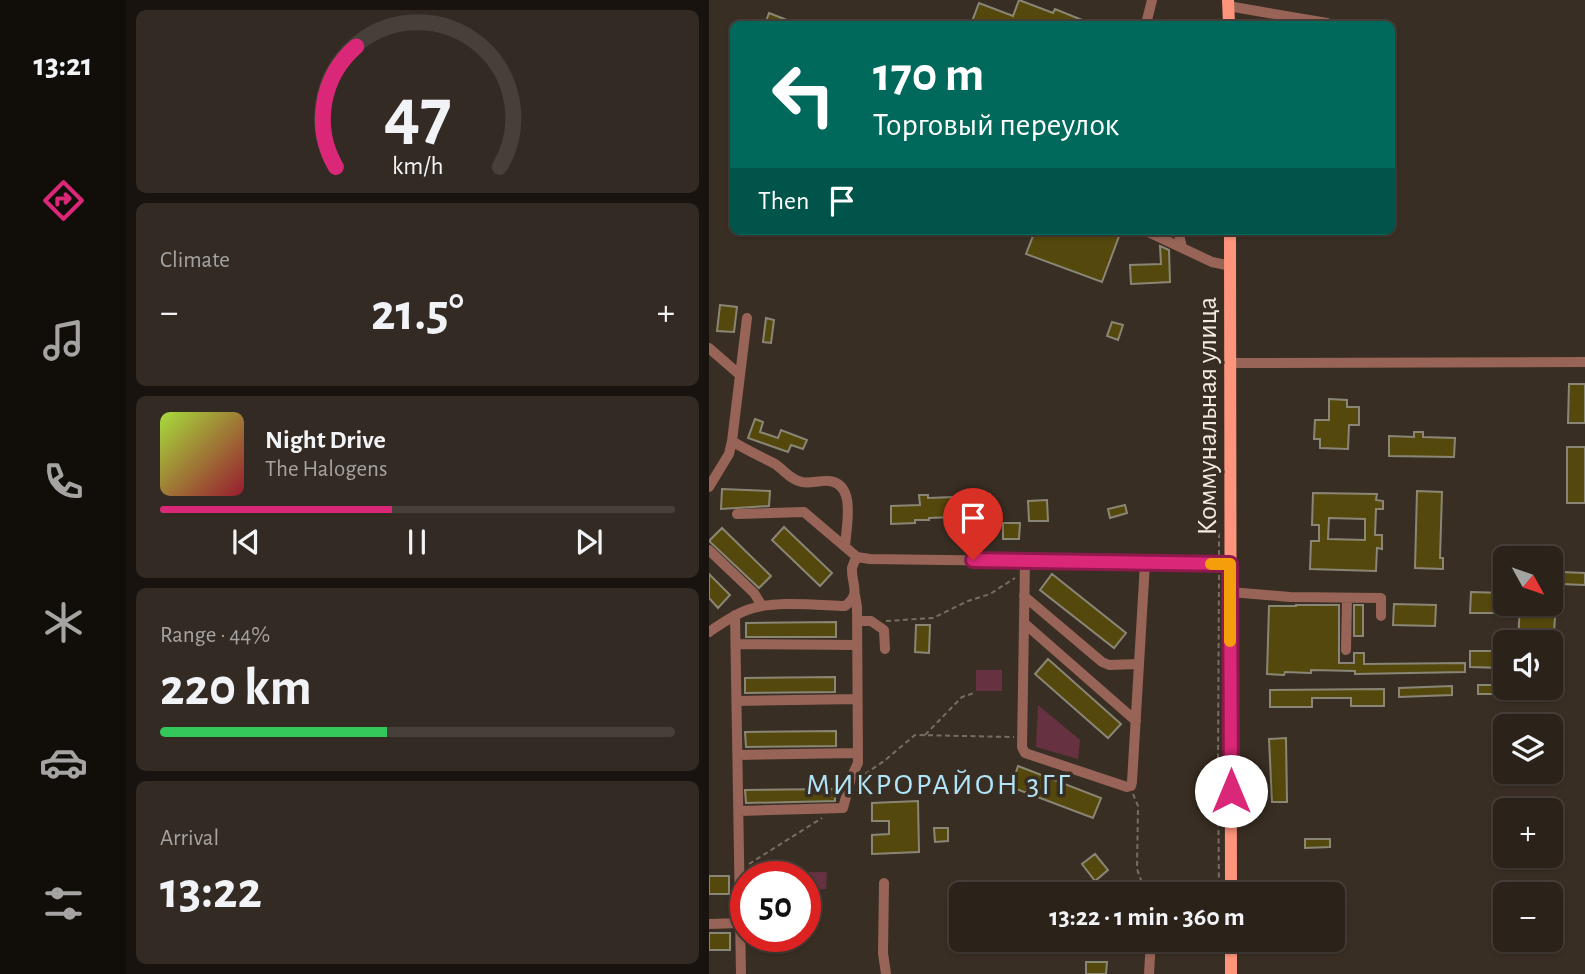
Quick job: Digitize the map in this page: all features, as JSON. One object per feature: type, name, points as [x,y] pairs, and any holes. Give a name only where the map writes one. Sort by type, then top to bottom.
[{"type":"main road","points":[[1228,3],[1229,21]]},
{"type":"main road","name":"Коммунальная улица","points":[[1231,235],[1231,882]]},
{"type":"main road","points":[[1231,952],[1231,974]]},
{"type":"street","points":[[1147,21],[1152,0]]},
{"type":"street","points":[[1228,3],[1290,21]]},
{"type":"street","points":[[1155,235],[1212,262],[1231,266]]},
{"type":"street","points":[[1179,235],[1181,247]]},
{"type":"street","points":[[709,487],[729,454],[732,441],[747,318]]},
{"type":"street","points":[[709,348],[740,374]]},
{"type":"street","points":[[1232,363],[1585,362]]},
{"type":"street","points":[[732,441],[776,465],[795,480],[803,483],[828,481],[845,490],[848,500],[845,547]]},
{"type":"street","points":[[737,514],[804,512],[857,557],[870,559],[1230,564]]},
{"type":"street","points":[[709,550],[754,593],[762,606]]},
{"type":"street","points":[[739,811],[843,808],[858,763],[857,621],[852,566],[857,557]]},
{"type":"street","points":[[1025,561],[1022,747],[1025,753],[1127,787],[1133,782],[1145,563]]},
{"type":"street","points":[[1230,592],[1290,597],[1381,598],[1381,616]]},
{"type":"street","points":[[709,618],[713,629],[748,609],[762,606],[845,606],[855,594]]},
{"type":"street","points":[[1024,596],[1102,662],[1139,664]]},
{"type":"street","points":[[1346,650],[1347,598]]},
{"type":"street","points":[[735,615],[740,861]]},
{"type":"street","points":[[857,621],[871,621],[884,630],[885,649]]},
{"type":"street","points":[[1024,623],[1136,721]]},
{"type":"street","points":[[736,644],[857,645]]},
{"type":"street","points":[[737,701],[857,699]]},
{"type":"street","points":[[738,755],[857,752]]},
{"type":"street","points":[[884,883],[883,953],[886,974]]},
{"type":"street","points":[[709,924],[730,923]]},
{"type":"street","points":[[741,952],[741,974]]},
{"type":"street","points":[[1149,974],[1150,952]]},
{"type":"path","points":[[871,621],[933,618],[990,594],[1025,572]]},
{"type":"path","points":[[925,736],[962,696],[973,693]]},
{"type":"path","points":[[851,778],[873,770],[915,735],[1022,737]]},
{"type":"path","points":[[1131,786],[1138,806],[1137,869],[1142,882]]},
{"type":"path","points":[[754,861],[822,818]]},
{"type":"shaded area","points":[[976,670],[1002,670],[1002,691],[976,691]]},
{"type":"shaded area","points":[[1038,705],[1080,740],[1078,759],[1036,747]]},
{"type":"shaded area","points":[[821,872],[827,872],[826,889],[821,889]]},
{"type":"building","points":[[1019,0],[1053,13],[1055,9],[1085,21],[972,21],[979,3],[1013,16]]},
{"type":"building","points":[[769,13],[789,21],[766,21]]},
{"type":"building","points":[[1033,235],[1120,235],[1102,282],[1026,254]]},
{"type":"building","points":[[1160,246],[1169,250],[1170,282],[1131,284],[1130,265],[1161,264]]},
{"type":"building","points":[[720,305],[737,307],[734,332],[717,331]]},
{"type":"building","points":[[766,318],[774,320],[771,343],[763,342]]},
{"type":"building","points":[[1112,322],[1123,325],[1118,340],[1107,336]]},
{"type":"building","points":[[1569,384],[1585,384],[1585,423],[1568,423]]},
{"type":"building","points":[[1329,399],[1347,400],[1347,407],[1359,407],[1359,425],[1349,425],[1348,449],[1320,448],[1320,439],[1314,439],[1315,420],[1329,420]]},
{"type":"building","points":[[755,419],[763,422],[760,432],[778,438],[781,430],[807,440],[803,449],[791,445],[788,452],[748,438]]},
{"type":"building","points":[[1414,432],[1423,432],[1423,437],[1455,438],[1454,457],[1389,456],[1389,436],[1414,437]]},
{"type":"building","points":[[1567,447],[1585,447],[1585,503],[1567,503]]},
{"type":"building","points":[[722,489],[770,491],[769,506],[721,509]]},
{"type":"building","points":[[1417,491],[1442,492],[1440,558],[1443,558],[1443,569],[1415,568]]},
{"type":"building","points":[[1313,493],[1377,494],[1376,500],[1383,501],[1383,509],[1376,509],[1375,535],[1382,535],[1382,549],[1377,548],[1376,571],[1310,569],[1311,541],[1319,541],[1319,525],[1312,525]],"holes":[[[1329,518],[1365,519],[1365,540],[1328,539]]]},
{"type":"building","points":[[973,494],[990,494],[991,514],[967,514],[967,503],[974,502]]},
{"type":"building","points":[[919,495],[928,495],[928,498],[953,497],[954,517],[891,524],[891,506],[920,505]]},
{"type":"building","points":[[1047,500],[1048,521],[1029,521],[1028,501]]},
{"type":"building","points":[[1125,505],[1127,513],[1110,518],[1108,509]]},
{"type":"building","points":[[1003,523],[1020,523],[1019,539],[1003,539]]},
{"type":"building","points":[[784,527],[832,573],[820,586],[772,540]]},
{"type":"building","points":[[722,528],[771,576],[759,588],[709,541]]},
{"type":"building","points":[[1563,572],[1585,573],[1585,585],[1563,584]]},
{"type":"building","points":[[709,574],[730,595],[718,608],[709,598]]},
{"type":"building","points":[[1052,574],[1126,633],[1114,648],[1040,590]]},
{"type":"building","points":[[1471,592],[1493,593],[1493,613],[1470,613]]},
{"type":"building","points":[[1394,604],[1436,605],[1435,626],[1393,625]]},
{"type":"building","points":[[1339,605],[1339,663],[1354,663],[1354,653],[1364,653],[1364,664],[1465,663],[1465,672],[1355,674],[1355,671],[1311,670],[1311,673],[1267,674],[1269,606]]},
{"type":"building","points":[[1354,605],[1363,605],[1363,636],[1354,636]]},
{"type":"building","points":[[1519,616],[1555,616],[1554,630],[1519,630]]},
{"type":"building","points":[[836,622],[836,637],[746,637],[746,623]]},
{"type":"building","points":[[916,625],[930,625],[929,653],[915,652]]},
{"type":"building","points":[[1470,651],[1493,651],[1493,668],[1470,667]]},
{"type":"building","points":[[1048,659],[1121,724],[1108,738],[1035,674]]},
{"type":"building","points":[[835,677],[835,692],[745,693],[745,678]]},
{"type":"building","points":[[1478,685],[1493,685],[1493,694],[1478,694]]},
{"type":"building","points":[[1452,686],[1452,695],[1399,697],[1399,688]]},
{"type":"building","points":[[1384,689],[1384,706],[1351,706],[1351,698],[1312,698],[1312,707],[1270,707],[1270,690]]},
{"type":"building","points":[[836,731],[836,746],[746,747],[745,732]]},
{"type":"building","points":[[1286,738],[1287,802],[1272,802],[1269,739]]},
{"type":"building","points":[[1018,766],[1101,798],[1093,818],[1011,787]]},
{"type":"building","points":[[835,789],[835,801],[746,803],[745,790]]},
{"type":"building","points":[[918,801],[919,852],[872,854],[872,835],[889,834],[889,821],[872,821],[872,803]]},
{"type":"building","points":[[934,828],[948,828],[948,841],[935,842]]},
{"type":"building","points":[[1305,839],[1330,839],[1330,847],[1305,848]]},
{"type":"building","points":[[1095,854],[1108,870],[1095,881],[1082,864]]},
{"type":"building","points":[[709,876],[729,876],[729,894],[709,894]]},
{"type":"building","points":[[709,933],[730,933],[730,950],[709,950]]},
{"type":"building","points":[[1086,962],[1107,962],[1106,974],[1086,974]]},
{"type":"slow traffic","points":[[1211,564],[1230,564],[1230,641]]},
{"type":"district","name":"МИКРОРАЙОН 3ГГ","points":[[939,784]]},
{"type":"route","points":[[973,560],[1230,564],[1231,791]]}]
